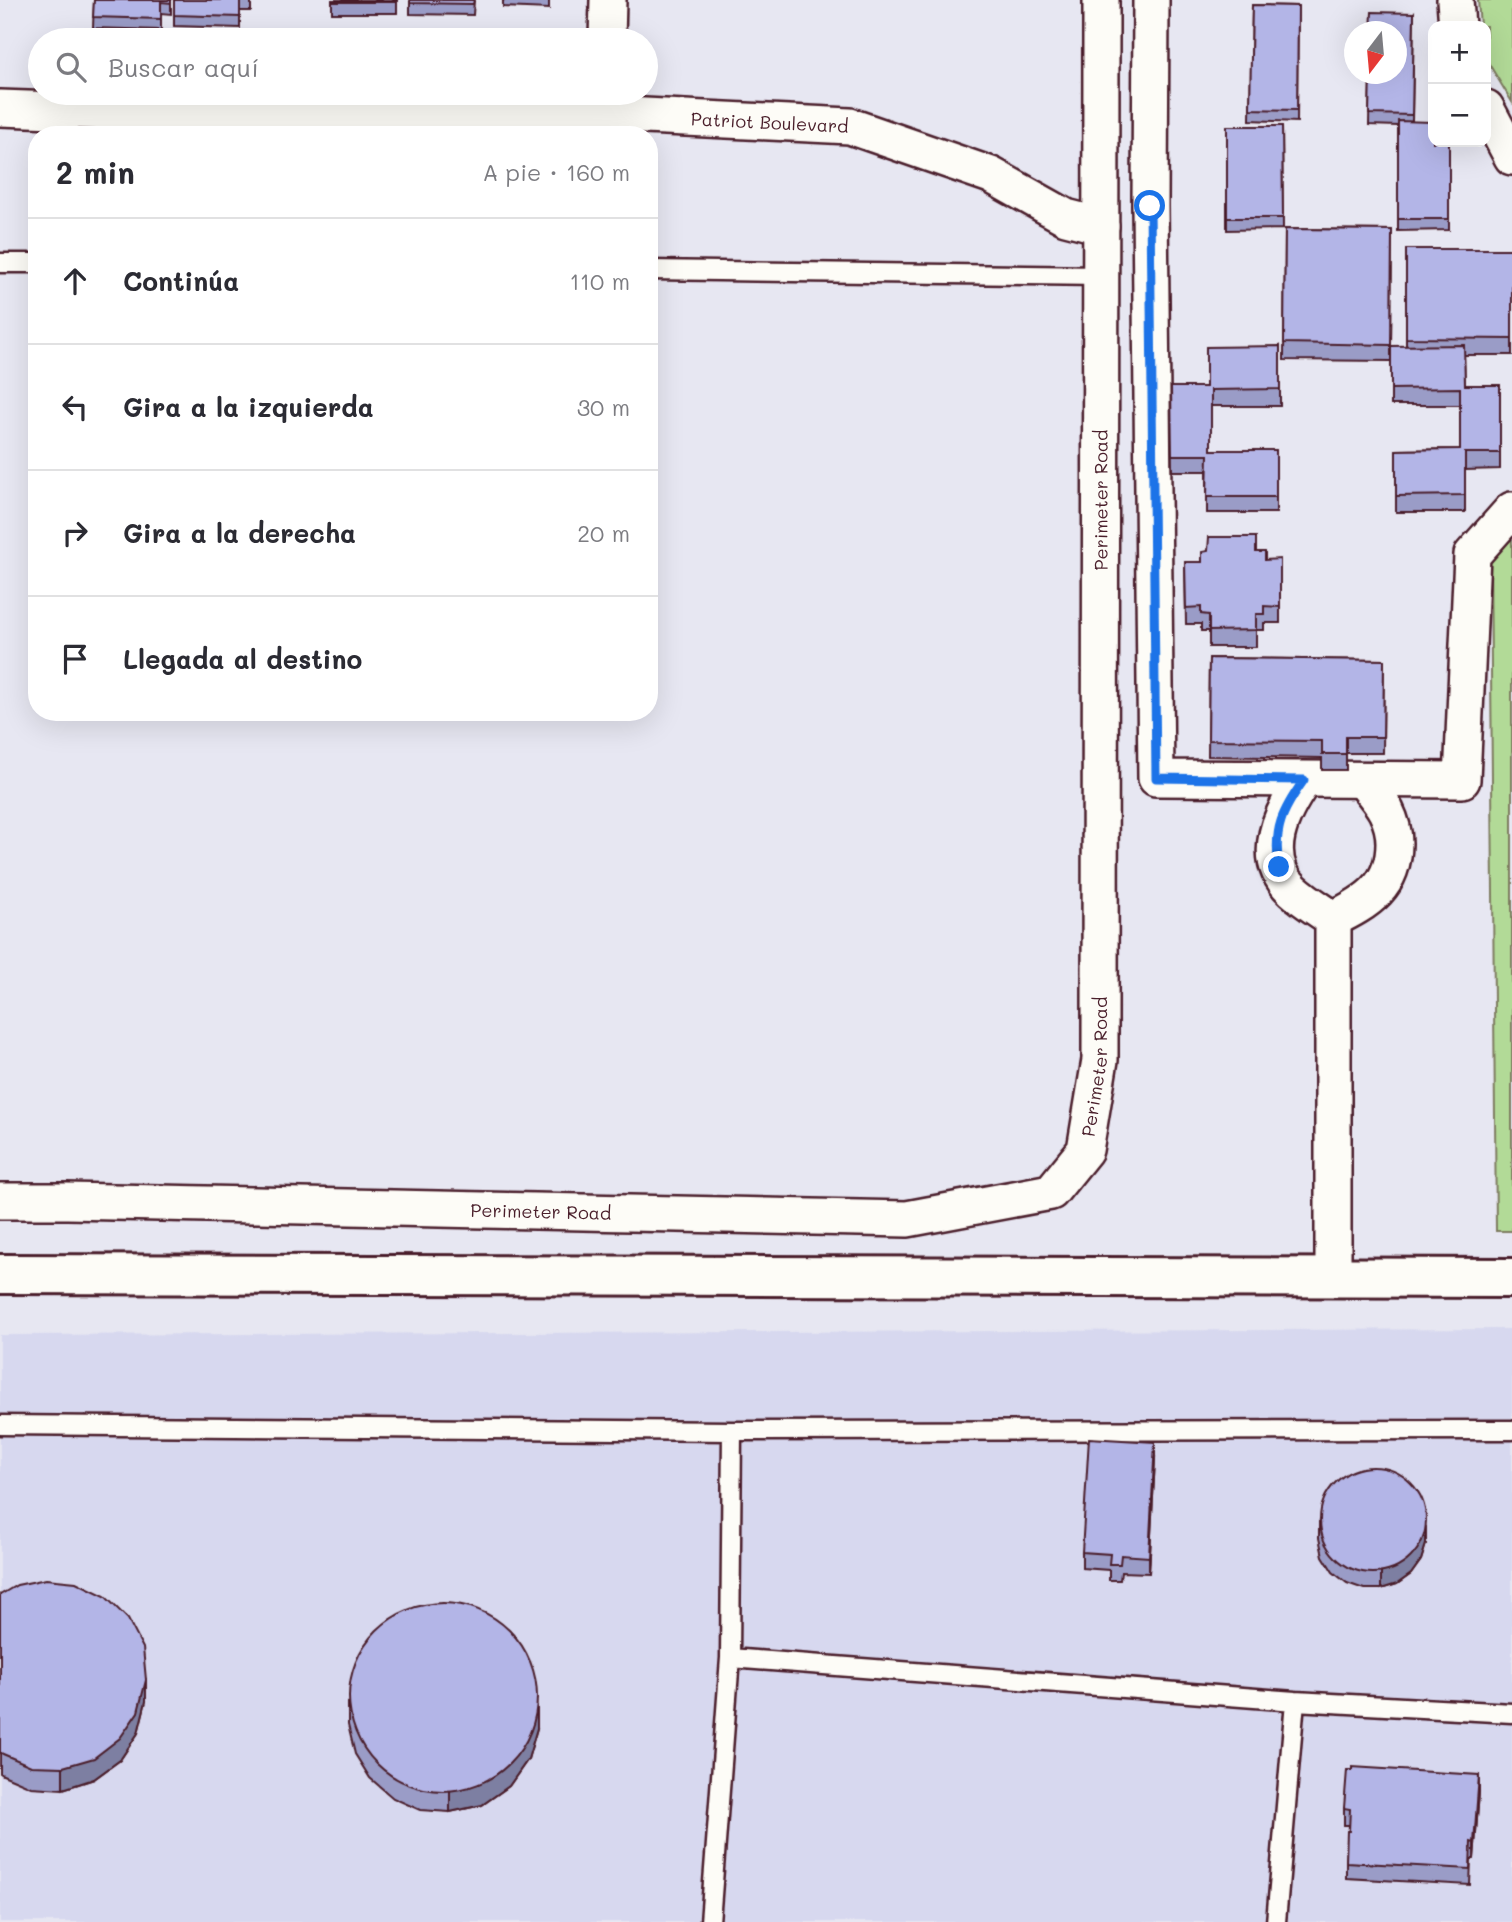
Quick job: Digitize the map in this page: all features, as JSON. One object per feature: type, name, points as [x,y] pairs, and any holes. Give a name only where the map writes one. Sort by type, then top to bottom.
[{"type":"street","points":[[607,28],[608,0]]},
{"type":"street","name":"Perimeter Road","points":[[0,1201],[67,1200],[907,1219],[1051,1192],[1085,1150],[1100,1060],[1101,0]]},
{"type":"street","points":[[1151,0],[1150,220],[1156,778],[1462,780],[1472,555],[1512,510]]},
{"type":"street","points":[[1455,0],[1457,21]]},
{"type":"street","name":"Patriot Boulevard","points":[[0,108],[222,116],[572,105]]},
{"type":"street","name":"Patriot Boulevard","points":[[616,105],[850,125],[991,175],[1066,217],[1101,226]]},
{"type":"street","points":[[1491,117],[1512,157]]},
{"type":"street","points":[[1304,780],[1281,818],[1276,836],[1279,867],[1283,879],[1293,890],[1333,919]]},
{"type":"street","points":[[1333,919],[1371,896],[1388,877],[1394,857],[1394,835],[1390,819],[1363,780]]},
{"type":"street","points":[[1333,919],[1333,1277]]},
{"type":"street","points":[[0,1274],[1512,1278]]},
{"type":"lane","points":[[0,263],[28,263]]},
{"type":"lane","points":[[658,271],[1101,276]]},
{"type":"lane","points":[[0,1425],[732,1431],[1512,1430]]},
{"type":"lane","points":[[710,1922],[730,1658],[732,1431]]},
{"type":"lane","points":[[730,1658],[1295,1701],[1512,1713]]},
{"type":"lane","points":[[1276,1922],[1295,1701]]},
{"type":"shaded area","points":[[1512,1329],[1512,1922],[0,1922],[0,1335]]},
{"type":"green space","points":[[1478,0],[1512,0],[1512,102],[1491,67],[1491,21],[1480,21]]},
{"type":"green space","points":[[1512,532],[1512,1231],[1496,1231],[1490,554]]},
{"type":"building","points":[[94,0],[171,0],[171,3],[161,2],[161,19],[93,17]]},
{"type":"building","points":[[174,0],[240,0],[240,17],[174,15]]},
{"type":"building","points":[[397,0],[397,2],[332,2]]},
{"type":"building","points":[[410,0],[474,0],[473,4],[410,3]]},
{"type":"building","points":[[1252,5],[1298,6],[1297,110],[1250,109]]},
{"type":"building","points":[[1372,12],[1414,13],[1412,115],[1369,114],[1370,84],[1407,84],[1407,21],[1372,21]]},
{"type":"building","points":[[1398,121],[1428,122],[1428,147],[1449,147],[1449,219],[1398,219]]},
{"type":"building","points":[[1227,126],[1282,126],[1283,218],[1227,218]]},
{"type":"building","points":[[1285,229],[1392,230],[1391,345],[1284,343]]},
{"type":"building","points":[[1406,249],[1512,249],[1512,339],[1406,338]]},
{"type":"building","points":[[1464,345],[1465,385],[1500,385],[1500,453],[1465,453],[1465,495],[1396,496],[1396,450],[1460,449],[1460,388],[1391,389],[1391,346]]},
{"type":"building","points":[[1280,346],[1280,389],[1211,390],[1211,450],[1276,450],[1276,497],[1207,497],[1208,455],[1172,455],[1171,387],[1206,387],[1206,347]]},
{"type":"building","points":[[1209,537],[1256,537],[1256,552],[1265,552],[1265,560],[1280,559],[1280,607],[1264,606],[1264,614],[1256,614],[1256,630],[1209,631],[1209,615],[1201,614],[1201,607],[1186,608],[1185,562],[1202,562],[1202,552],[1208,551]]},
{"type":"building","points":[[1209,658],[1384,660],[1383,737],[1346,737],[1346,754],[1322,754],[1322,741],[1208,740]]},
{"type":"building","points":[[1089,1438],[1155,1442],[1149,1557],[1121,1555],[1120,1564],[1109,1564],[1110,1554],[1082,1552]]},
{"type":"building","points":[[1373,1467],[1393,1471],[1411,1482],[1422,1500],[1426,1520],[1422,1540],[1411,1558],[1393,1569],[1373,1573],[1353,1569],[1335,1558],[1324,1540],[1320,1520],[1324,1500],[1335,1482],[1353,1471]]},
{"type":"building","points":[[46,1579],[76,1582],[105,1596],[128,1619],[143,1648],[146,1680],[138,1712],[120,1738],[94,1758],[63,1767],[31,1766],[0,1752],[0,1595],[17,1585]]},
{"type":"building","points":[[443,1603],[479,1610],[509,1631],[530,1661],[537,1697],[530,1733],[509,1763],[479,1784],[443,1791],[407,1784],[377,1763],[356,1733],[349,1697],[356,1661],[377,1631],[407,1610]]},
{"type":"building","points":[[1352,1767],[1479,1775],[1470,1869],[1346,1862],[1350,1809],[1344,1808],[1347,1770],[1352,1770]]},
{"type":"route","points":[[1150,206],[1156,778],[1304,780],[1281,818],[1276,836],[1279,867]]}]
